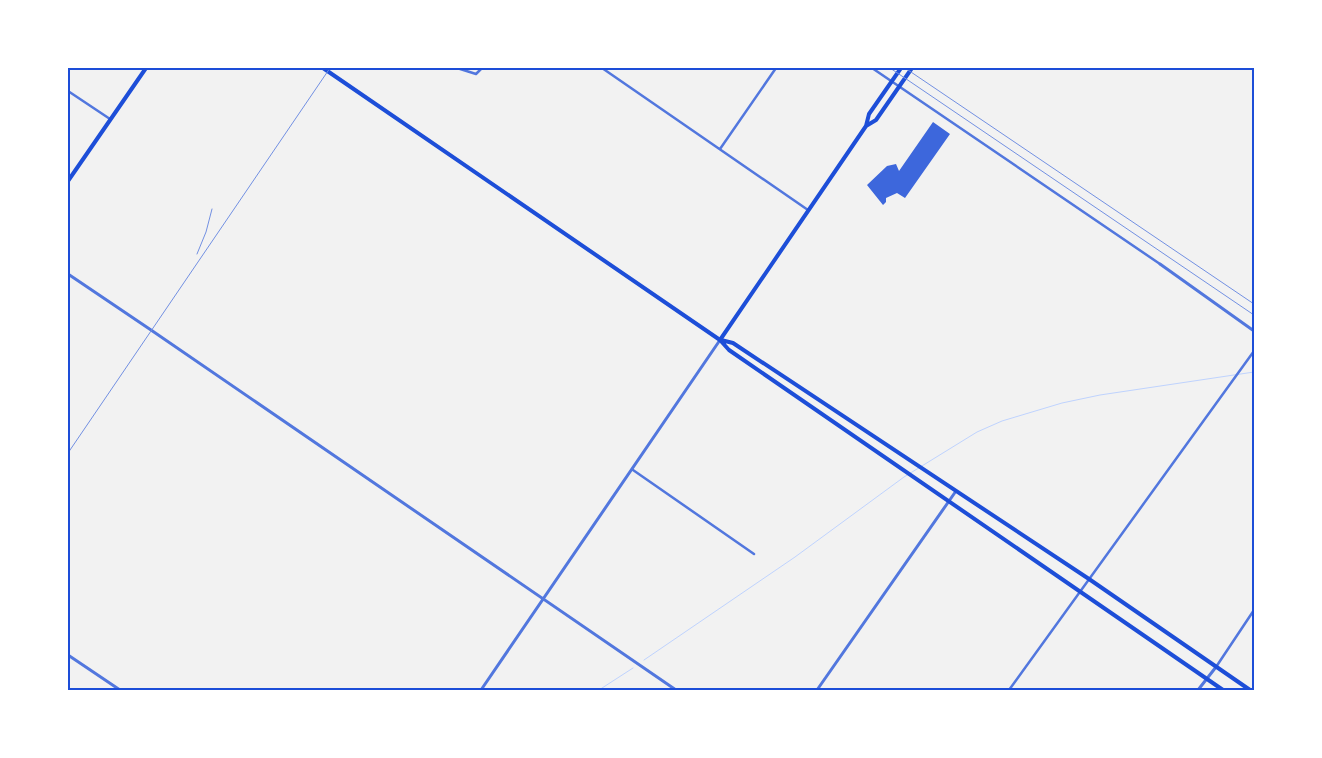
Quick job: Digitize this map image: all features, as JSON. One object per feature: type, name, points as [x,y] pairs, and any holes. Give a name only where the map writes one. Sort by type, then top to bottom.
[{"type":"main road","points":[[68,181],[146,68]]},
{"type":"main road","points":[[323,68],[720,340],[729,350],[1223,690]]},
{"type":"main road","points":[[720,340],[866,126],[869,114],[901,68]]},
{"type":"main road","points":[[866,126],[876,120],[912,68]]},
{"type":"main road","points":[[720,340],[733,343],[911,463],[1089,579],[1250,690]]},
{"type":"street","points":[[457,68],[476,74],[482,68]]},
{"type":"street","points":[[602,68],[809,210]]},
{"type":"street","points":[[720,149],[776,68]]},
{"type":"street","points":[[872,68],[1160,264],[1254,331]]},
{"type":"street","points":[[68,90],[110,120]]},
{"type":"street","points":[[68,274],[676,690]]},
{"type":"street","points":[[481,690],[720,340]]},
{"type":"street","points":[[1009,690],[1254,351]]},
{"type":"street","points":[[633,470],[754,554]]},
{"type":"street","points":[[817,690],[956,492]]},
{"type":"street","points":[[1198,690],[1254,610]]},
{"type":"street","points":[[68,654],[120,690]]},
{"type":"building","points":[[933,122],[950,134],[905,198],[897,193],[886,198],[886,202],[883,205],[867,185],[887,166],[896,164],[899,171]]},
{"type":"waterway","points":[[644,660],[795,557],[904,477],[977,432],[1002,421],[1062,403],[1100,395],[1254,372]]},
{"type":"waterway","points":[[599,690],[633,668]]},
{"type":"railway","points":[[68,453],[330,68]]},
{"type":"railway","points":[[890,68],[1254,315]]},
{"type":"railway","points":[[905,68],[1254,304]]},
{"type":"railway","points":[[197,254],[206,232],[212,209]]}]
